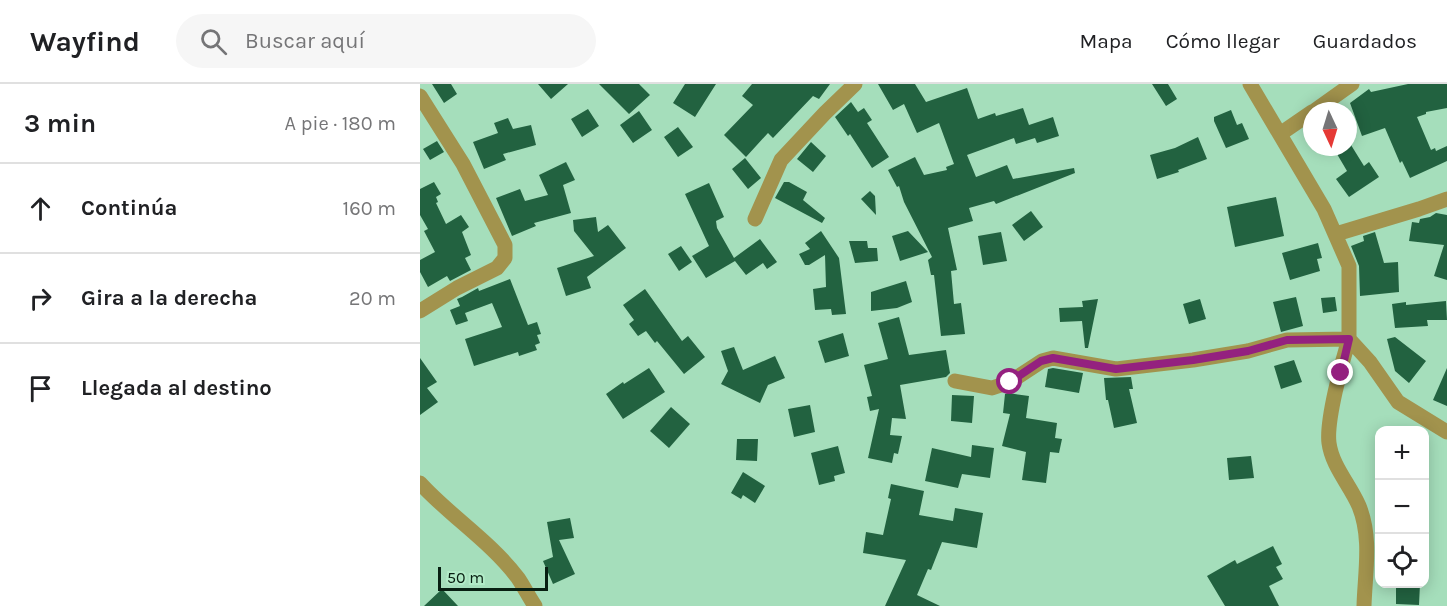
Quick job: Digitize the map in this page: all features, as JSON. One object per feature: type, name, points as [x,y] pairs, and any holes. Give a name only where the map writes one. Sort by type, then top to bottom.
[{"type":"street","points":[[755,219],[781,160],[855,84]]},
{"type":"street","points":[[1250,84],[1324,209],[1349,266],[1349,339],[1330,421],[1329,440],[1334,459],[1359,507],[1365,529],[1368,548],[1364,606]]},
{"type":"street","points":[[1327,102],[1352,84]]},
{"type":"street","points":[[420,96],[464,164],[505,245],[505,258],[497,268],[457,288],[420,311]]},
{"type":"street","points":[[1280,134],[1303,119]]},
{"type":"street","points":[[1336,234],[1447,199]]},
{"type":"street","points":[[955,381],[992,388],[1010,382],[1041,361],[1053,358],[1116,369],[1248,351],[1287,340],[1349,339],[1370,362],[1398,402],[1447,432]]},
{"type":"street","points":[[420,483],[489,547],[518,578],[535,606]]},
{"type":"building","points":[[432,84],[451,84],[457,94],[444,103]]},
{"type":"building","points":[[538,84],[568,84],[551,99]]},
{"type":"building","points":[[599,84],[639,84],[650,95],[629,114]]},
{"type":"building","points":[[685,84],[716,84],[695,117],[673,103]]},
{"type":"building","points":[[752,84],[830,84],[819,99],[813,96],[773,138],[768,133],[746,157],[724,135],[753,105],[742,96]]},
{"type":"building","points":[[878,84],[915,84],[926,102],[967,88],[978,119],[1023,108],[1029,125],[1053,117],[1059,136],[1037,143],[1035,138],[1016,144],[1014,138],[967,155],[976,177],[1007,165],[1013,179],[1074,168],[1075,173],[996,204],[994,201],[969,208],[973,221],[948,228],[957,270],[951,271],[954,304],[961,303],[965,334],[941,336],[934,275],[931,275],[928,260],[932,257],[904,202],[899,186],[897,187],[888,170],[915,157],[924,175],[947,170],[946,167],[954,164],[939,123],[917,133],[904,104],[893,110]]},
{"type":"building","points":[[1152,84],[1168,84],[1177,99],[1166,106]]},
{"type":"building","points":[[1408,84],[1447,84],[1447,108],[1426,112],[1417,117],[1431,150],[1435,148],[1436,151],[1447,146],[1447,161],[1410,178],[1402,161],[1400,163],[1385,128],[1362,136],[1357,122],[1357,102],[1351,102],[1369,89],[1371,92]]},
{"type":"building","points":[[851,102],[858,112],[864,108],[872,120],[867,123],[889,157],[872,168],[850,134],[848,136],[835,117]]},
{"type":"building","points":[[588,109],[599,126],[582,137],[571,119]]},
{"type":"building","points":[[1231,110],[1237,125],[1242,123],[1249,139],[1226,148],[1214,117]]},
{"type":"building","points":[[639,111],[652,130],[633,143],[620,125]]},
{"type":"building","points":[[508,118],[513,129],[531,125],[536,145],[503,154],[506,160],[484,169],[473,142],[498,133],[494,123]]},
{"type":"building","points":[[678,127],[693,147],[678,157],[664,137]]},
{"type":"building","points":[[1198,137],[1207,159],[1157,179],[1150,155],[1175,148]]},
{"type":"building","points":[[437,141],[444,152],[430,160],[423,149]]},
{"type":"building","points":[[811,142],[826,156],[813,172],[797,159]]},
{"type":"building","points":[[1357,155],[1364,166],[1369,162],[1379,177],[1349,197],[1336,179],[1347,171],[1338,156]]},
{"type":"building","points":[[745,158],[761,178],[748,189],[732,169]]},
{"type":"building","points":[[566,162],[575,180],[563,185],[571,213],[534,223],[536,226],[512,236],[496,198],[520,189],[525,201],[548,195],[539,175]]},
{"type":"building","points":[[434,182],[441,194],[436,197],[438,202],[436,203],[446,224],[461,215],[469,227],[462,232],[471,255],[465,258],[471,270],[450,281],[447,276],[428,287],[420,272],[420,260],[435,252],[424,231],[428,229],[420,215],[420,189]]},
{"type":"building","points":[[784,182],[789,182],[807,192],[803,200],[825,218],[822,223],[775,198]]},
{"type":"building","points":[[709,183],[724,217],[716,221],[717,228],[734,258],[760,239],[777,262],[767,269],[763,263],[746,275],[735,261],[706,278],[692,256],[709,246],[685,194]]},
{"type":"building","points":[[870,191],[875,196],[876,215],[861,199]]},
{"type":"building","points":[[1276,197],[1284,236],[1235,247],[1227,207]]},
{"type":"building","points":[[1031,211],[1043,227],[1024,241],[1012,225]]},
{"type":"building","points":[[1436,213],[1447,215],[1447,280],[1434,276],[1444,245],[1409,241],[1412,222],[1419,223],[1420,219]]},
{"type":"building","points":[[596,217],[598,232],[608,225],[626,248],[587,277],[591,288],[566,296],[557,268],[594,256],[574,231],[573,220]]},
{"type":"building","points":[[821,231],[839,258],[846,314],[832,315],[831,309],[815,310],[813,289],[826,287],[825,255],[805,265],[799,254],[810,249],[805,243]]},
{"type":"building","points":[[908,231],[928,252],[900,261],[892,236]]},
{"type":"building","points":[[1001,232],[1007,261],[983,265],[978,236]]},
{"type":"building","points":[[1375,232],[1384,263],[1398,262],[1399,292],[1360,296],[1359,266],[1351,246],[1364,241],[1363,236]]},
{"type":"building","points":[[849,241],[867,241],[868,248],[877,248],[878,261],[855,263]]},
{"type":"building","points":[[1318,243],[1322,258],[1317,259],[1320,271],[1290,280],[1282,253]]},
{"type":"building","points":[[681,246],[692,262],[679,271],[668,254]]},
{"type":"building","points":[[510,279],[528,325],[537,322],[541,334],[537,335],[540,343],[535,345],[537,350],[519,356],[518,352],[474,366],[465,339],[502,327],[492,303],[465,313],[468,321],[456,325],[450,310],[460,306],[457,299],[478,288],[479,291]]},
{"type":"building","points":[[906,281],[912,302],[897,308],[871,311],[871,292]]},
{"type":"building","points":[[645,289],[682,341],[688,336],[705,357],[684,374],[646,331],[638,336],[629,324],[634,320],[623,305]]},
{"type":"building","points":[[1296,297],[1303,326],[1281,332],[1273,302]]},
{"type":"building","points":[[1335,297],[1337,311],[1323,313],[1321,298]]},
{"type":"building","points":[[1098,299],[1088,348],[1085,348],[1082,321],[1060,322],[1059,308],[1083,307],[1082,301]]},
{"type":"building","points":[[1200,299],[1206,319],[1189,324],[1183,304]]},
{"type":"building","points":[[1446,301],[1447,320],[1427,320],[1428,326],[1395,328],[1392,304]]},
{"type":"building","points":[[899,317],[909,355],[946,350],[950,373],[946,377],[900,385],[906,419],[892,418],[890,435],[902,436],[898,454],[894,453],[892,463],[868,458],[879,409],[870,411],[867,397],[872,396],[864,365],[888,359],[878,323]]},
{"type":"building","points":[[843,333],[849,356],[825,363],[818,341]]},
{"type":"building","points":[[1395,337],[1426,361],[1409,383],[1395,371],[1387,339]]},
{"type":"building","points":[[734,347],[743,370],[775,356],[785,378],[768,385],[760,403],[721,384],[728,371],[721,351]]},
{"type":"building","points":[[420,358],[437,382],[427,388],[438,402],[420,415]]},
{"type":"building","points":[[1294,360],[1302,382],[1281,389],[1274,366]]},
{"type":"building","points":[[649,368],[665,392],[623,419],[606,394]]},
{"type":"building","points":[[1447,368],[1447,406],[1433,400]]},
{"type":"building","points":[[1048,369],[1083,373],[1079,393],[1045,387]]},
{"type":"building","points":[[1131,377],[1133,389],[1129,389],[1137,423],[1114,428],[1108,400],[1106,400],[1104,378]]},
{"type":"building","points":[[1005,394],[1029,396],[1026,418],[1057,423],[1055,438],[1062,439],[1059,453],[1050,452],[1046,483],[1022,480],[1026,452],[1002,446],[1010,414],[1003,413]]},
{"type":"building","points":[[952,395],[974,396],[972,423],[951,421]]},
{"type":"building","points":[[810,405],[815,432],[794,437],[788,409]]},
{"type":"building","points":[[671,407],[690,424],[669,448],[650,431]]},
{"type":"building","points":[[737,439],[758,439],[757,461],[736,460]]},
{"type":"building","points":[[972,445],[994,448],[990,478],[962,474],[958,488],[925,481],[932,448],[971,457]]},
{"type":"building","points":[[838,446],[845,473],[834,476],[835,481],[819,485],[811,453]]},
{"type":"building","points":[[1251,456],[1254,478],[1229,480],[1227,458]]},
{"type":"building","points":[[743,472],[765,486],[755,503],[743,495],[741,499],[731,493]]},
{"type":"building","points":[[891,484],[924,491],[919,515],[953,521],[955,508],[983,513],[977,548],[942,542],[931,570],[928,569],[917,595],[940,606],[885,606],[906,560],[863,553],[866,532],[883,535],[891,499],[888,498]]},
{"type":"building","points":[[570,518],[574,538],[559,540],[575,574],[553,584],[543,561],[553,557],[547,522]]},
{"type":"building","points":[[1273,546],[1282,564],[1276,567],[1283,579],[1269,586],[1279,606],[1225,606],[1207,576],[1235,560],[1237,564]]},
{"type":"building","points":[[1396,588],[1420,588],[1419,605],[1396,604]]},
{"type":"building","points":[[442,589],[458,606],[424,606]]},
{"type":"route","points":[[1010,382],[1041,361],[1053,358],[1116,369],[1248,351],[1287,340],[1349,339],[1341,373]]}]
